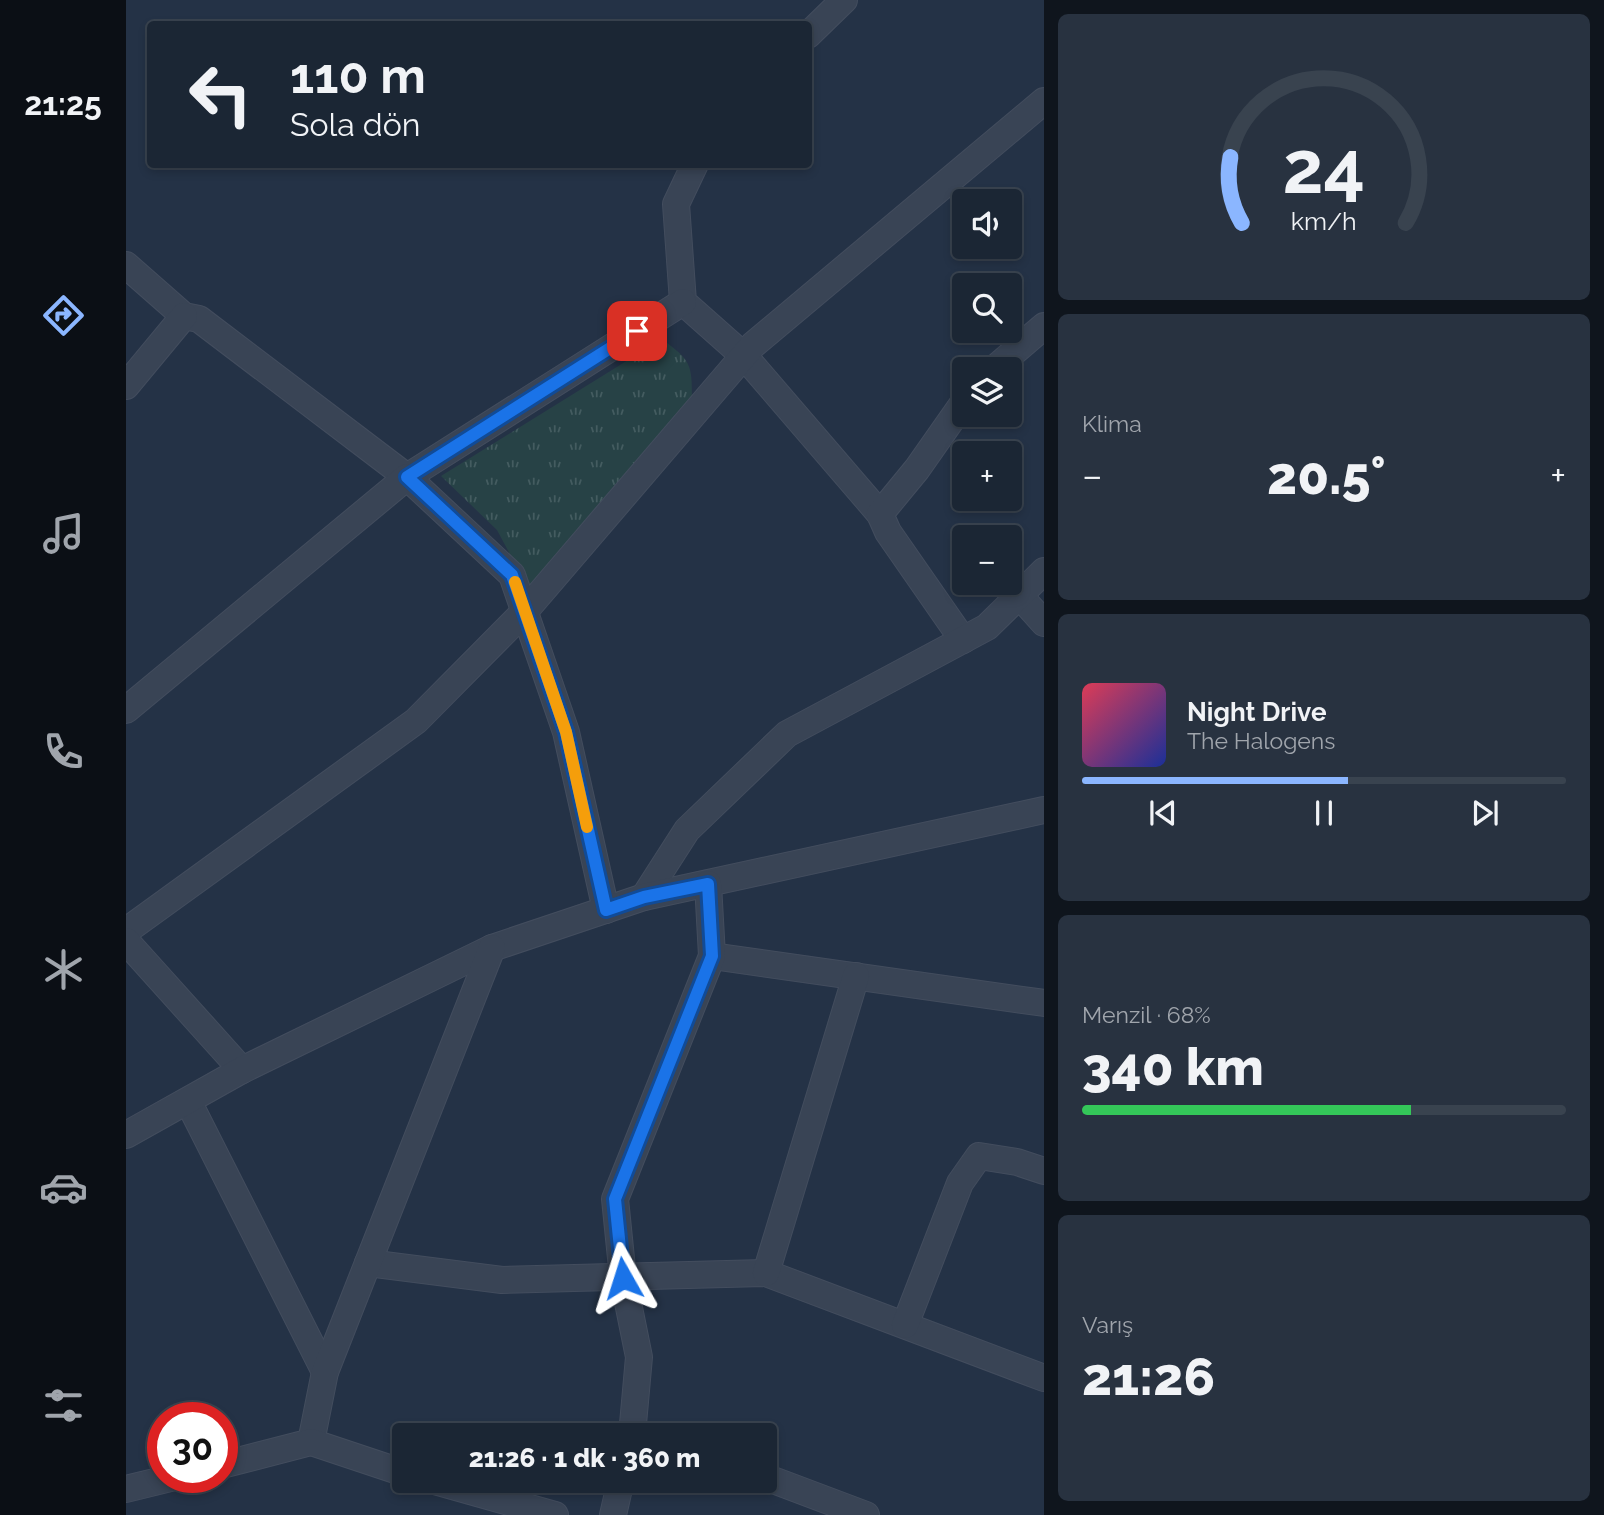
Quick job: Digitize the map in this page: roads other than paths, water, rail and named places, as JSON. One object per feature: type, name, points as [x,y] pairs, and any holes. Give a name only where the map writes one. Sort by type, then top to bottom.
[{"type":"street","points":[[812,31],[844,0]]},
{"type":"street","points":[[126,931],[416,721],[526,611],[753,345],[1044,101]]},
{"type":"street","points":[[693,168],[676,204],[683,302],[745,357],[880,514],[888,531],[963,640]]},
{"type":"street","points":[[126,265],[184,316],[199,319],[407,477],[512,575],[566,732],[606,910]]},
{"type":"street","points":[[126,710],[407,477],[683,302]]},
{"type":"street","points":[[126,386],[184,316]]},
{"type":"street","points":[[1008,357],[1044,326]]},
{"type":"street","points":[[880,514],[917,469],[952,419]]},
{"type":"street","points":[[1022,592],[1044,571]]},
{"type":"street","points":[[644,897],[687,830],[787,734],[987,627],[1019,595],[1044,623]]},
{"type":"street","points":[[126,1135],[242,1070],[492,948],[644,897],[1044,810]]},
{"type":"street","points":[[639,1423],[639,1357],[623,1278],[615,1199],[712,956],[708,884]]},
{"type":"street","points":[[126,941],[242,1070]]},
{"type":"street","points":[[311,1443],[325,1373],[492,948]]},
{"type":"street","points":[[712,956],[1044,1003]]},
{"type":"street","points":[[766,1273],[856,976]]},
{"type":"street","points":[[188,1101],[325,1373]]},
{"type":"street","points":[[905,1325],[960,1183],[979,1156],[1017,1162],[1044,1171]]},
{"type":"street","points":[[368,1263],[502,1280],[766,1273],[1044,1378]]},
{"type":"street","points":[[238,1461],[311,1443],[392,1469]]},
{"type":"street","points":[[777,1482],[866,1515]]},
{"type":"street","points":[[126,1489],[147,1484]]},
{"type":"street","points":[[476,1493],[555,1515]]},
{"type":"street","points":[[613,1515],[618,1493]]}]
